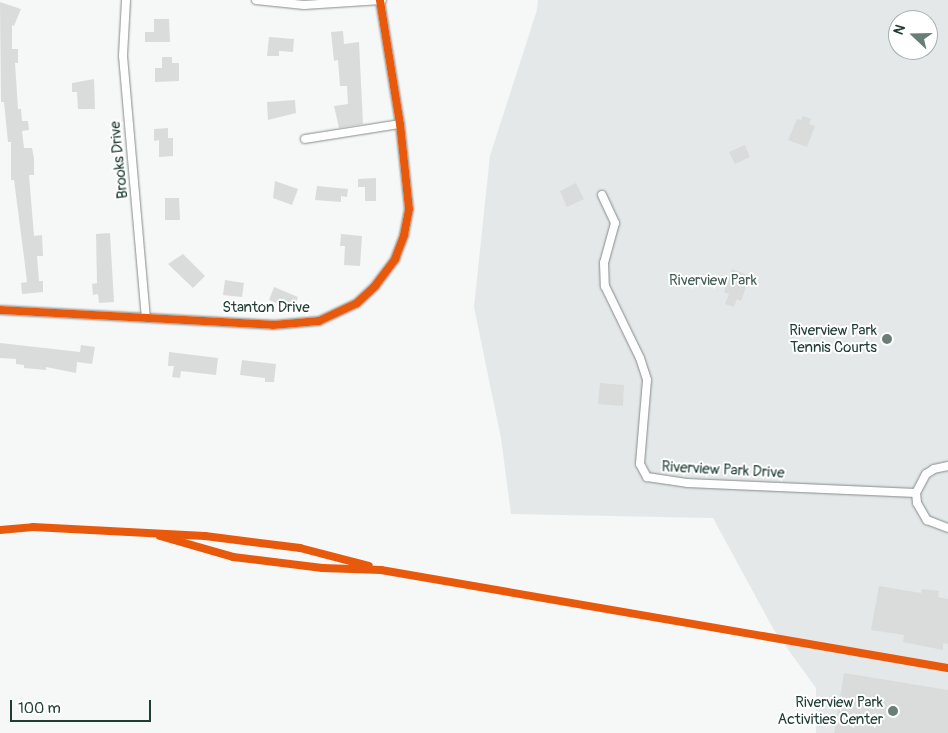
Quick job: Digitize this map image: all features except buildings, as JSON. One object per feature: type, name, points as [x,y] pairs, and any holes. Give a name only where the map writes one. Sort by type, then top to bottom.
[{"type":"street","name":"Brooks Drive","points":[[126,0],[123,56],[146,318]]},
{"type":"street","points":[[256,0],[304,5],[381,0]]},
{"type":"street","name":"Stanton Drive","points":[[0,310],[299,324],[335,315],[356,303],[392,264],[404,235],[408,196],[400,124],[381,0]]},
{"type":"street","points":[[305,139],[400,124]]},
{"type":"street","name":"Riverview Park Drive","points":[[602,195],[615,223],[604,263],[605,286],[640,358],[647,380],[640,464],[647,477],[651,480],[687,483],[916,493]]},
{"type":"street","points":[[948,466],[934,468],[926,474],[916,493],[918,508],[927,520],[948,528]]},
{"type":"green space","name":"Riverview Park","points":[[538,0],[948,0],[948,733],[816,733],[816,688],[774,630],[713,518],[511,514],[501,438],[474,307],[490,156],[537,10]]},
{"type":"cycle path","points":[[0,310],[273,325],[319,321],[357,303],[375,286],[395,259],[404,235],[409,209],[400,124],[380,0]]},
{"type":"cycle path","points":[[0,530],[33,527],[205,536],[300,548],[369,566]]},
{"type":"cycle path","points":[[160,536],[233,557],[322,568],[381,570],[948,668]]},
{"type":"place","name":"Riverview Park Tennis Courts","points":[[887,339]]},
{"type":"place","name":"Riverview Park Activities Center","points":[[893,711]]}]
